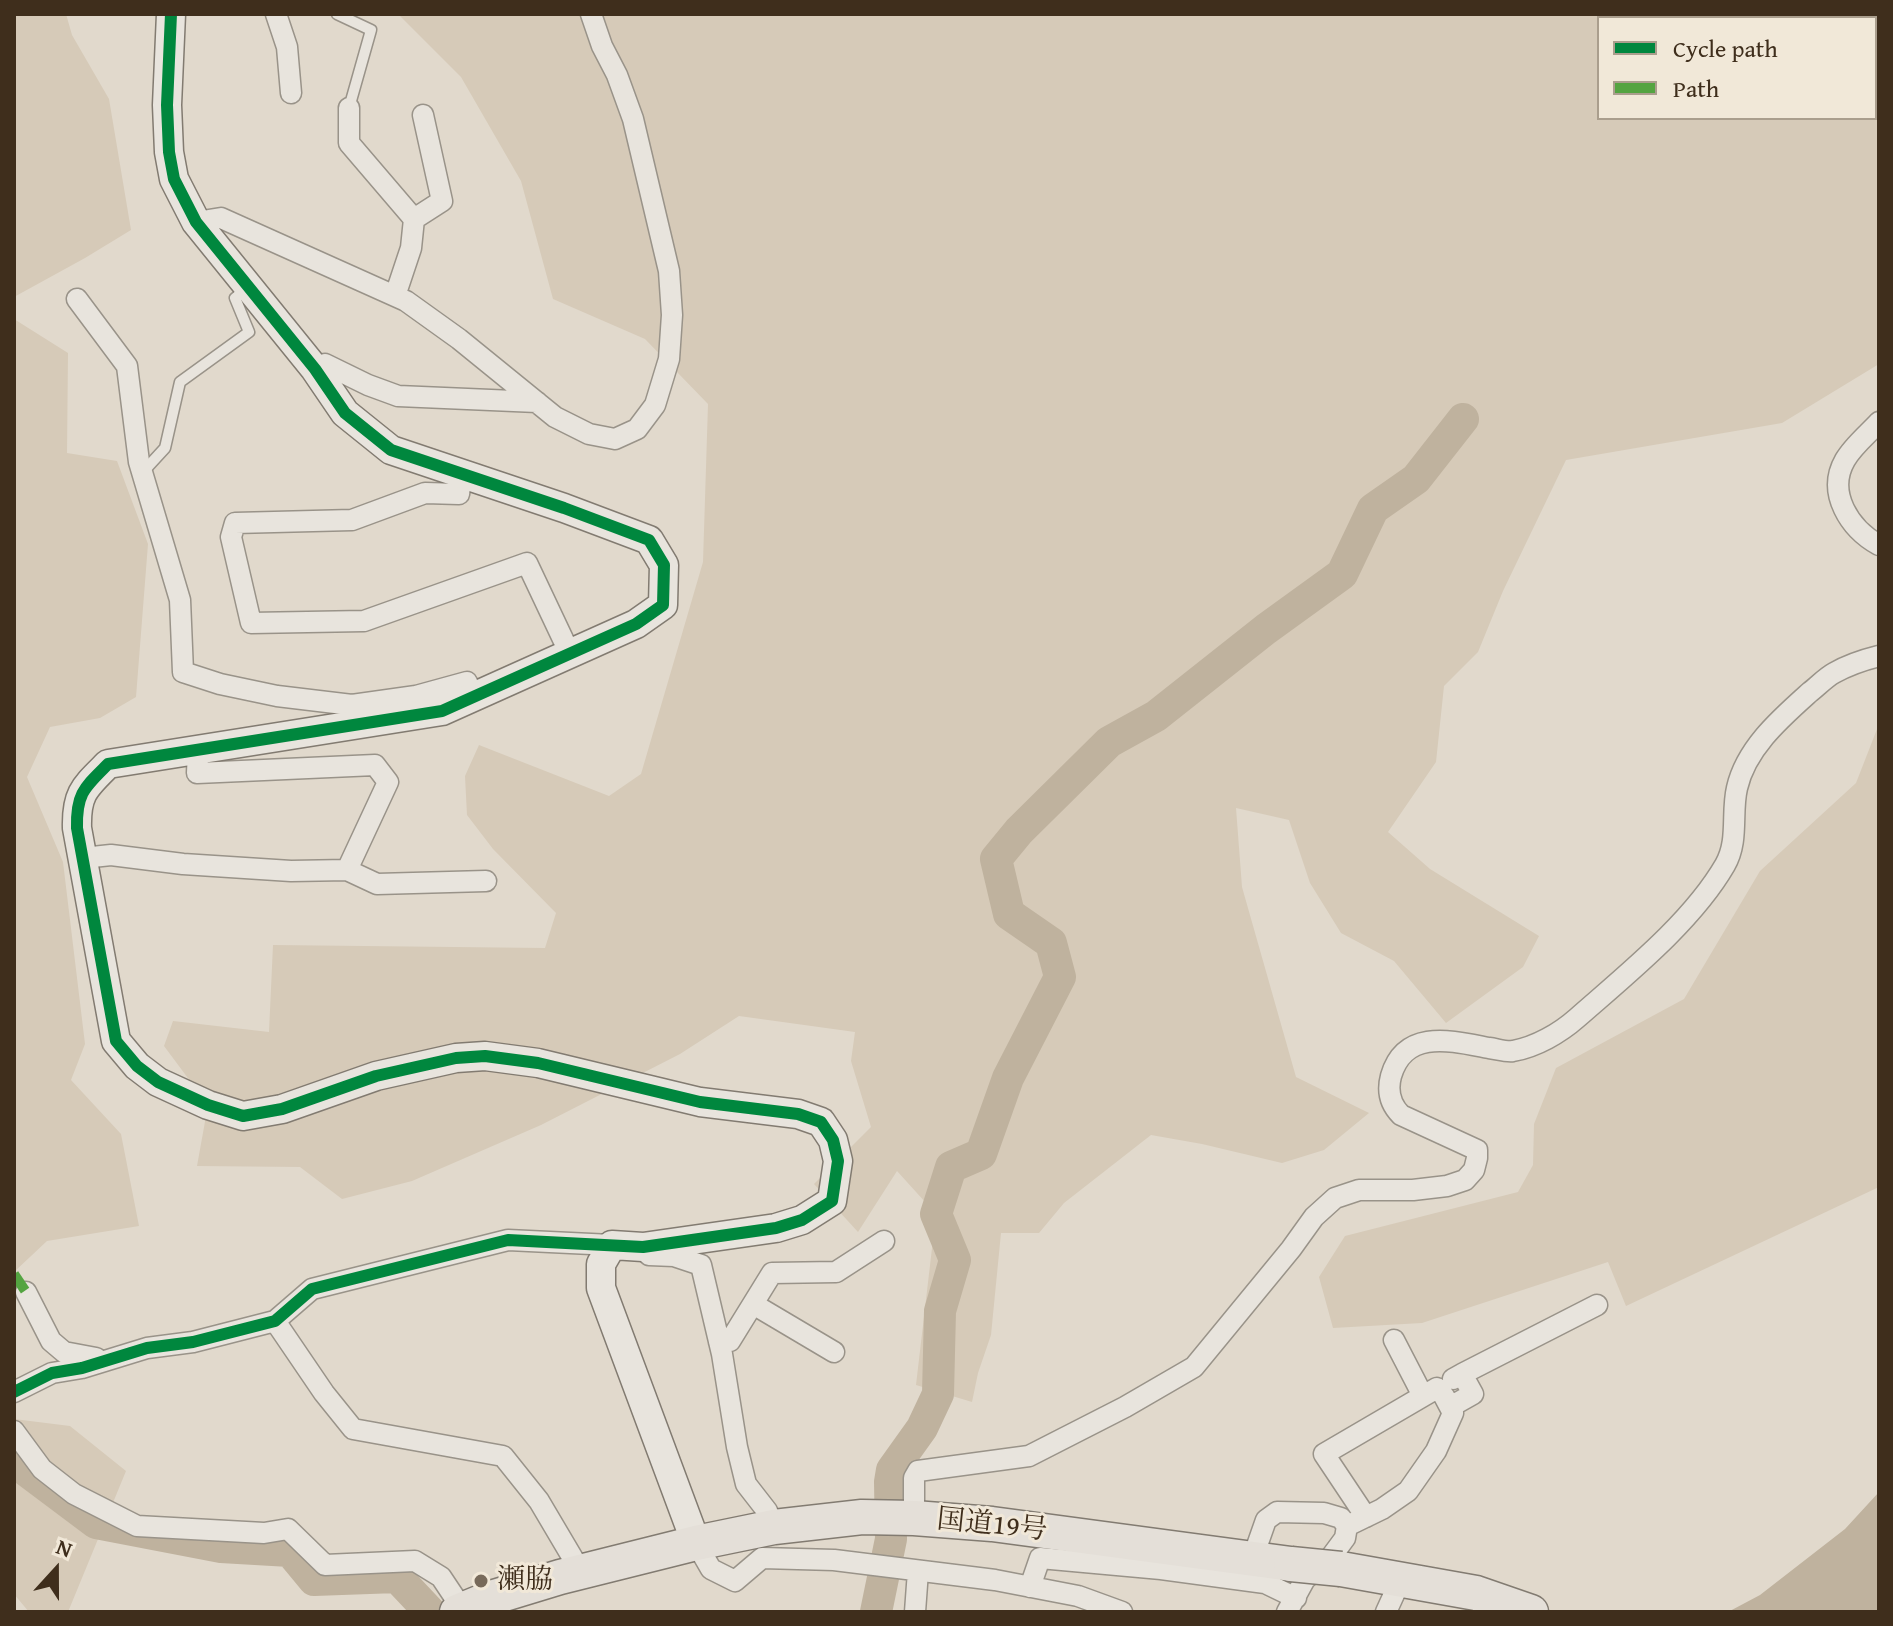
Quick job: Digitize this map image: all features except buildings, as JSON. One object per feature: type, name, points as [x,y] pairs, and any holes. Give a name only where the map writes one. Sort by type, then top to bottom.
[{"type":"highway","name":"国道19号","points":[[461,1611],[491,1598],[696,1543],[774,1527],[862,1517],[992,1524],[1341,1569],[1476,1593],[1531,1612]]},
{"type":"street","points":[[14,1392],[52,1373],[82,1368],[147,1348],[193,1342],[275,1321],[312,1289],[508,1240],[643,1247],[776,1228],[802,1220],[832,1201],[838,1161],[833,1140],[821,1122],[798,1114],[700,1102],[538,1063],[485,1056],[456,1058],[376,1076],[282,1109],[243,1116],[208,1105],[158,1082],[137,1066],[116,1041],[76,808],[85,786],[108,764],[442,711],[636,624],[663,605],[664,565],[649,540],[391,450],[345,413],[315,369],[196,222],[174,179],[169,152],[167,105],[171,14]]},
{"type":"street","points":[[276,14],[287,47],[291,93]]},
{"type":"street","points":[[196,222],[221,218],[406,301],[459,339],[555,417],[589,434],[615,439],[637,429],[655,405],[669,359],[672,315],[669,271],[633,119],[591,14]]},
{"type":"street","points":[[349,108],[349,143],[414,219],[411,248],[395,296]]},
{"type":"street","points":[[414,219],[442,201],[423,115]]},
{"type":"street","points":[[77,299],[127,366],[139,462],[180,600],[183,672],[249,690],[352,705],[416,696],[467,682],[473,698]]},
{"type":"street","points":[[315,369],[325,364],[398,396],[537,402]]},
{"type":"street","points":[[1879,422],[1845,459],[1838,490],[1843,508],[1854,525],[1879,545]]},
{"type":"street","points":[[462,473],[459,494],[425,493],[352,520],[235,523],[231,537],[251,623],[364,621],[527,563],[570,654]]},
{"type":"street","points":[[908,1518],[914,1478],[918,1471],[1029,1456],[1125,1407],[1194,1367],[1314,1217],[1335,1198],[1359,1190],[1413,1190],[1447,1186],[1465,1180],[1474,1170],[1477,1150],[1401,1115],[1394,1108],[1390,1083],[1395,1064],[1420,1042],[1447,1041],[1511,1051],[1540,1043],[1570,1025],[1657,947],[1696,904],[1724,866],[1733,844],[1737,788],[1742,774],[1748,761],[1780,719],[1831,674],[1879,656]]},
{"type":"street","points":[[198,750],[197,773],[375,765],[388,782],[347,870]]},
{"type":"street","points":[[83,858],[111,855],[183,864],[291,871],[347,870],[377,884],[486,881]]},
{"type":"street","points":[[719,1342],[730,1341],[772,1273],[836,1272],[884,1241]]},
{"type":"street","points":[[612,1245],[601,1264],[601,1288],[696,1543],[711,1569],[735,1581],[762,1558],[834,1560],[995,1580],[1078,1596],[1122,1612]]},
{"type":"street","points":[[643,1247],[645,1255],[674,1256],[701,1265],[746,1484],[767,1511],[774,1527]]},
{"type":"street","points":[[26,1292],[51,1341],[64,1352],[96,1358],[98,1363]]},
{"type":"street","points":[[753,1304],[834,1352]]},
{"type":"street","points":[[1366,1517],[1324,1454],[1462,1374],[1597,1305]]},
{"type":"street","points":[[275,1321],[324,1393],[353,1429],[503,1456],[539,1501],[581,1572]]},
{"type":"street","points":[[1347,1526],[1382,1509],[1408,1491],[1436,1451],[1453,1413],[1450,1407],[1430,1392],[1394,1340]]},
{"type":"street","points":[[1450,1407],[1473,1394],[1462,1374]]},
{"type":"street","points":[[14,1431],[42,1469],[74,1494],[137,1526],[264,1533],[288,1529],[325,1565],[415,1561],[441,1577],[461,1611]]},
{"type":"street","points":[[1030,1587],[1040,1558],[1161,1569],[1265,1583],[1291,1605],[1305,1579],[1328,1561],[1345,1538],[1347,1526],[1341,1518],[1324,1513],[1277,1512],[1266,1520],[1253,1557]]},
{"type":"street","points":[[915,1612],[918,1571]]},
{"type":"street","points":[[1386,1612],[1401,1579]]},
{"type":"lane","points":[[337,14],[371,30],[349,108]]},
{"type":"lane","points":[[142,473],[165,448],[180,382],[249,332],[235,298],[249,287]]},
{"type":"shaded area","points":[[14,14],[66,14],[72,35],[109,99],[131,230],[14,297]]},
{"type":"shaded area","points":[[398,14],[1879,14],[1879,364],[1782,423],[1566,460],[1503,591],[1478,652],[1444,686],[1436,762],[1388,832],[1430,869],[1539,936],[1523,967],[1446,1023],[1394,961],[1341,933],[1310,883],[1289,820],[1236,808],[1242,887],[1296,1077],[1369,1113],[1324,1150],[1282,1163],[1151,1135],[1064,1203],[1039,1233],[1001,1233],[991,1335],[972,1402],[916,1385],[936,1214],[897,1171],[858,1232],[814,1184],[871,1127],[851,1061],[855,1032],[739,1016],[680,1054],[541,1125],[412,1181],[342,1199],[300,1167],[197,1166],[208,1105],[164,1046],[173,1021],[269,1032],[273,945],[545,948],[556,913],[493,849],[467,815],[465,776],[479,745],[609,796],[641,774],[703,562],[708,404],[645,339],[553,299],[521,181],[461,77]]},
{"type":"shaded area","points":[[14,319],[68,353],[67,453],[117,461],[148,544],[136,697],[100,718],[50,727],[27,777],[63,862],[85,1044],[71,1080],[121,1134],[139,1226],[47,1241],[14,1272]]},
{"type":"shaded area","points":[[1879,724],[1879,1187],[1626,1306],[1608,1262],[1422,1323],[1333,1328],[1319,1277],[1345,1236],[1518,1192],[1533,1165],[1534,1124],[1556,1068],[1684,999],[1760,871],[1856,783]]},
{"type":"shaded area","points":[[14,1419],[70,1426],[126,1471],[68,1612],[29,1612],[14,1594]]},
{"type":"shaded area","points":[[1879,1492],[1879,1612],[1728,1612],[1760,1595],[1845,1529]]},
{"type":"waterway","points":[[876,1612],[891,1539],[892,1470],[922,1428],[938,1394],[940,1311],[955,1260],[936,1214],[951,1167],[981,1154],[1008,1078],[1060,977],[1051,943],[1009,914],[996,859],[1019,831],[1109,742],[1156,716],[1266,629],[1342,574],[1373,509],[1416,479],[1463,419]]},
{"type":"waterway","points":[[14,1459],[96,1523],[221,1547],[290,1551],[314,1580],[397,1577],[430,1612]]},
{"type":"marked path","points":[[14,1274],[26,1292]]},
{"type":"cycle path","points":[[14,1392],[52,1373],[82,1368],[147,1348],[193,1342],[275,1321],[312,1289],[508,1240],[643,1247],[776,1228],[802,1220],[832,1201],[838,1161],[833,1140],[821,1122],[798,1114],[700,1102],[538,1063],[485,1056],[456,1058],[376,1076],[282,1109],[243,1116],[208,1105],[158,1082],[137,1066],[116,1041],[77,828],[80,798],[108,764],[442,711],[636,624],[663,605],[664,565],[649,540],[391,450],[345,413],[315,369],[196,222],[174,179],[169,152],[167,105],[171,14]]},
{"type":"place","name":"瀬脇","points":[[481,1581]]}]
